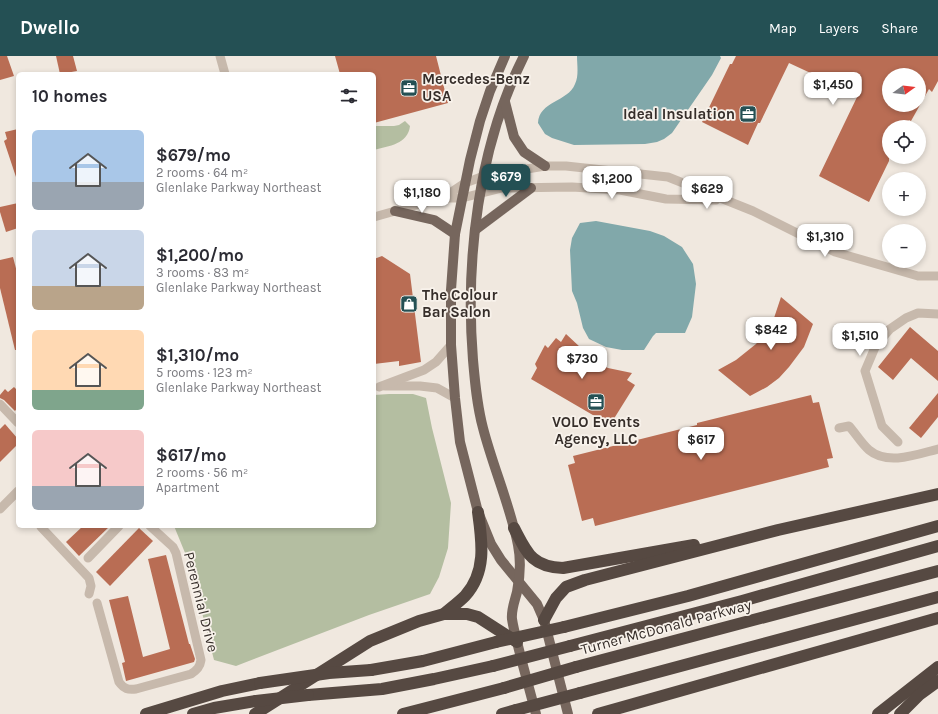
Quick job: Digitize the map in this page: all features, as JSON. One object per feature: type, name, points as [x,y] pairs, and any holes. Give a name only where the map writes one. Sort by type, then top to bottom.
[{"type":"highway","points":[[544,620],[556,598],[566,587],[585,580],[778,530],[938,494]]},
{"type":"highway","points":[[444,614],[465,596],[473,586],[478,575],[481,560],[482,540],[478,512]]},
{"type":"highway","points":[[146,714],[222,692],[260,683],[322,674],[371,670],[423,661],[703,592],[938,526]]},
{"type":"highway","points":[[514,528],[530,557],[546,565],[564,568],[778,530]]},
{"type":"highway","points":[[193,714],[214,708],[256,701],[382,689],[434,680],[750,599],[938,546]]},
{"type":"highway","name":"Turner McDonald Parkway","points":[[403,714],[938,571]]},
{"type":"highway","points":[[502,714],[938,597]]},
{"type":"highway","points":[[255,714],[370,641],[419,621],[444,614],[467,614],[478,617],[517,642]]},
{"type":"highway","points":[[598,714],[938,618]]},
{"type":"highway","points":[[878,714],[938,667]]},
{"type":"highway","points":[[900,714],[919,695],[938,681]]},
{"type":"main road","points":[[505,56],[490,91],[480,121],[465,183],[455,234],[450,290],[451,345],[455,398],[460,442],[478,512],[492,544],[501,560],[518,583],[537,604],[544,620],[568,714]]},
{"type":"main road","points":[[524,56],[504,101],[496,126],[480,192],[470,292],[471,344],[476,392],[482,427],[519,547],[520,565],[512,617],[536,714]]},
{"type":"main road","points":[[504,101],[514,137],[524,152],[545,166]]},
{"type":"main road","points":[[475,230],[531,188]]},
{"type":"main road","points":[[395,211],[434,220],[455,234]]},
{"type":"street","points":[[220,56],[224,72]]},
{"type":"street","points":[[376,216],[444,197],[465,183],[484,176],[545,166],[566,166],[668,177],[722,200],[753,211],[835,252],[918,276],[938,276]]},
{"type":"street","points":[[444,197],[462,198],[480,192],[502,188],[572,187],[620,190],[666,199],[722,200]]},
{"type":"street","points":[[898,442],[882,426],[865,371],[876,345],[890,329],[906,318],[918,313],[938,314]]},
{"type":"street","points":[[377,387],[424,370],[436,362],[451,345]]},
{"type":"street","points":[[377,387],[420,386],[437,388],[455,398]]},
{"type":"street","points":[[0,404],[16,420]]},
{"type":"street","points":[[839,428],[849,426],[870,451],[882,456],[893,458],[938,449]]},
{"type":"street","points":[[0,509],[16,493]]},
{"type":"street","points":[[42,528],[89,578],[91,586],[89,594]]},
{"type":"street","points":[[88,558],[117,528]]},
{"type":"street","name":"Perennial Drive","points":[[98,603],[119,682],[122,687],[128,690],[136,689],[192,674],[197,671],[201,660],[176,553],[173,547],[152,528]]},
{"type":"green space","points":[[405,121],[410,126],[406,137],[397,143],[376,149],[376,126],[399,125]]},
{"type":"green space","points":[[413,394],[426,398],[451,503],[448,548],[439,577],[430,594],[369,615],[236,666],[214,660],[190,565],[175,528],[376,528],[376,395]]},
{"type":"water","points":[[577,56],[720,56],[721,58],[712,75],[672,133],[664,139],[645,144],[574,145],[552,138],[545,134],[538,123],[543,110],[566,95],[575,84],[577,74]]},
{"type":"water","points":[[596,221],[650,231],[664,236],[682,247],[693,264],[696,284],[692,317],[685,333],[656,333],[644,350],[622,350],[606,347],[589,339],[583,328],[577,303],[572,291],[570,250],[572,238],[580,223]]},
{"type":"building","points":[[0,56],[7,56],[14,76],[0,80]]},
{"type":"building","points":[[56,56],[73,56],[77,71],[60,72]]},
{"type":"building","name":"Mercedes-Benz USA","points":[[335,56],[436,56],[448,103],[376,122],[376,72],[339,72]]},
{"type":"building","points":[[736,56],[938,56],[938,81],[932,92],[929,89],[926,94],[926,68],[882,68],[882,112],[916,112],[912,120],[882,120],[882,164],[888,164],[884,172],[882,172],[882,175],[869,202],[819,176],[858,95],[789,63],[748,145],[702,122],[730,64],[732,64]]},
{"type":"building","points":[[16,129],[16,177],[4,141],[7,139],[5,132]]},
{"type":"building","points":[[16,203],[16,229],[6,232],[0,207]]},
{"type":"building","points":[[382,256],[410,274],[421,362],[399,366],[399,361],[376,364],[376,258]]},
{"type":"building","points":[[13,257],[16,268],[16,350],[0,288],[0,260]]},
{"type":"building","points":[[781,297],[813,324],[804,347],[789,367],[779,378],[767,387],[750,396],[718,370],[736,360],[756,344],[766,332],[774,318]]},
{"type":"building","points":[[910,327],[938,351],[938,381],[911,358],[893,380],[878,367]]},
{"type":"building","points":[[566,334],[595,361],[608,368],[632,373],[627,380],[635,385],[610,425],[531,379],[537,368],[535,364],[545,345],[548,348],[556,338],[561,342]]},
{"type":"building","points":[[14,387],[16,389],[15,411],[0,398],[0,395],[5,389],[8,392]]},
{"type":"building","points":[[938,393],[938,417],[921,438],[909,428]]},
{"type":"building","points":[[811,395],[813,403],[819,402],[833,458],[827,459],[829,467],[595,526],[593,518],[582,521],[568,465],[575,463],[573,456]]},
{"type":"building","points":[[5,424],[16,437],[16,446],[0,462],[0,429]]},
{"type":"building","points":[[81,528],[108,528],[79,556],[66,542]]},
{"type":"building","points":[[139,528],[153,541],[110,586],[96,572]]},
{"type":"building","points":[[166,555],[189,644],[195,659],[194,662],[126,681],[122,663],[125,662],[109,600],[128,596],[143,657],[170,649],[148,559]]},
{"type":"place","name":"Mercedes-Benz USA","points":[[409,88]]},
{"type":"place","name":"Ideal Insulation","points":[[748,114]]},
{"type":"place","name":"The Colour Bar Salon","points":[[409,304]]},
{"type":"place","name":"VOLO Events Agency, LLC","points":[[596,402]]}]
